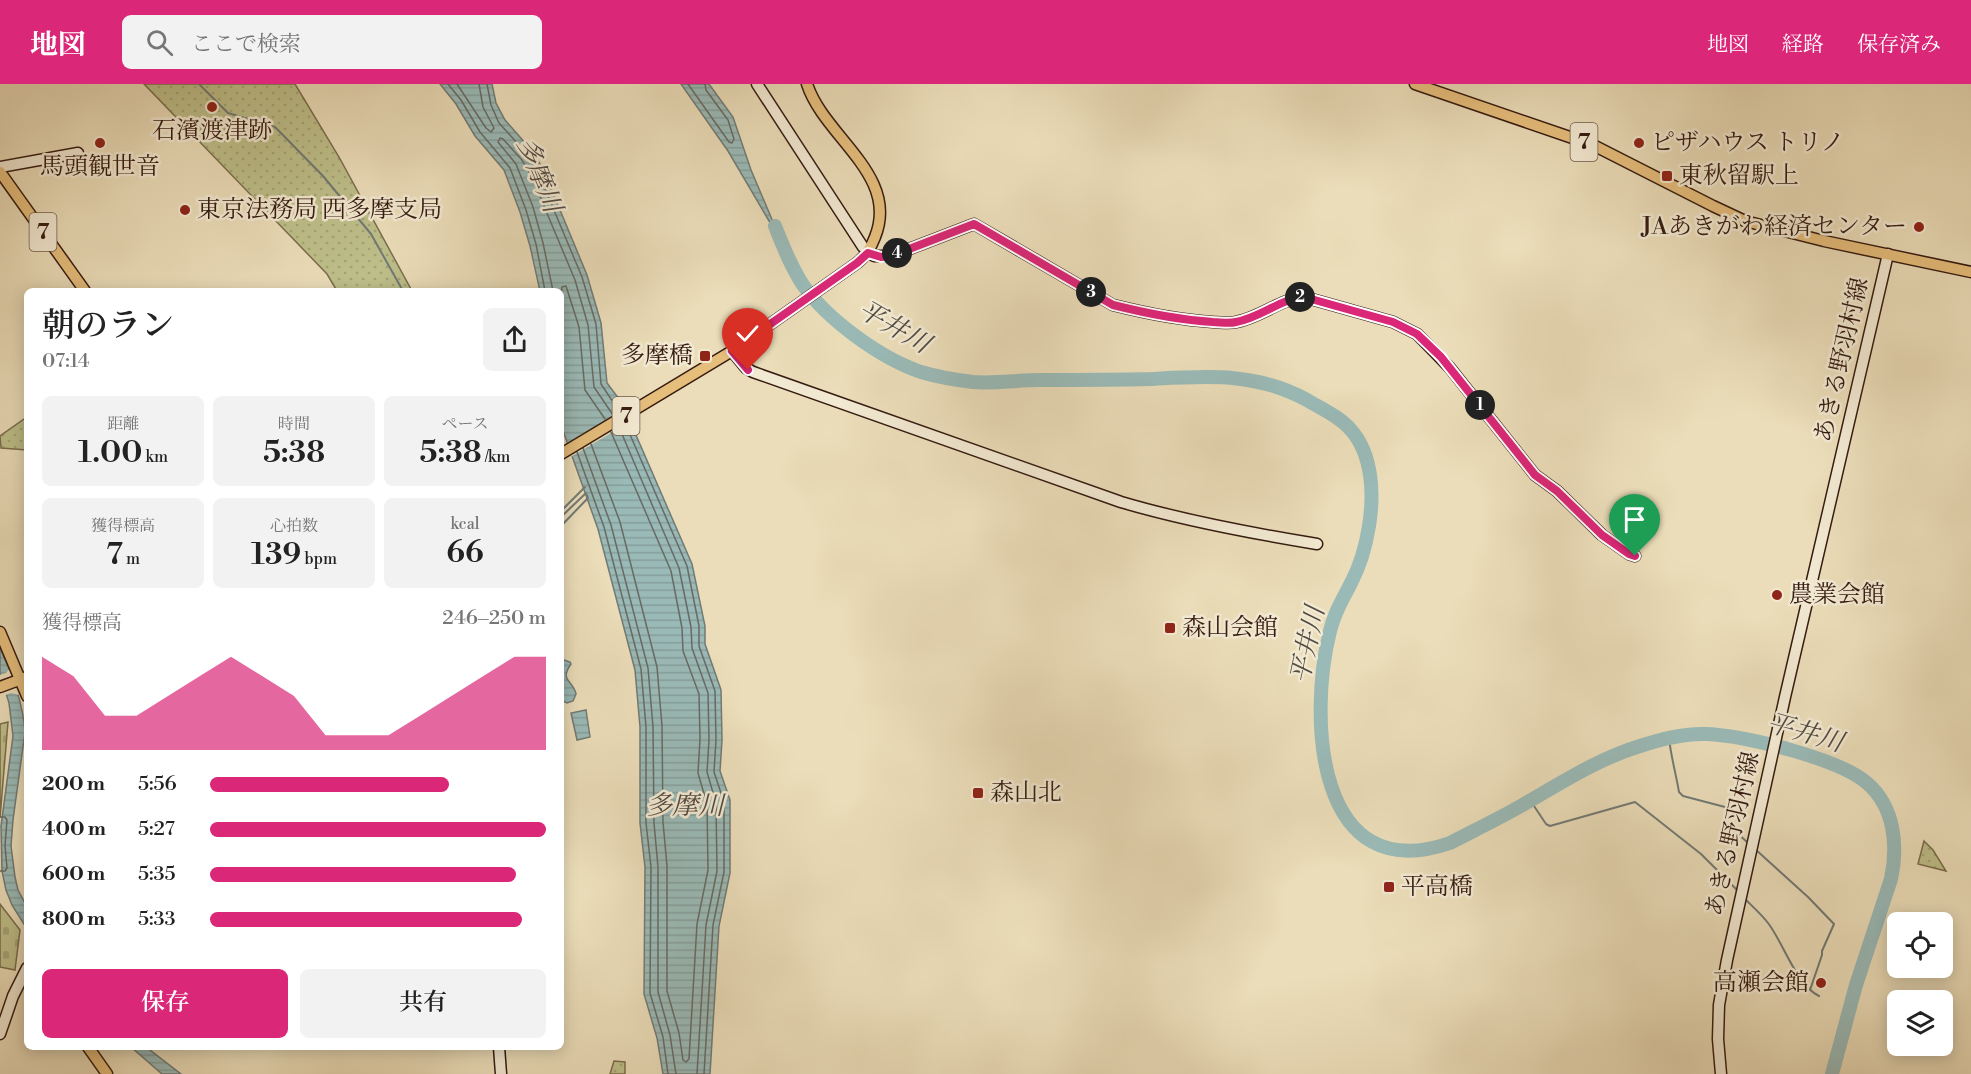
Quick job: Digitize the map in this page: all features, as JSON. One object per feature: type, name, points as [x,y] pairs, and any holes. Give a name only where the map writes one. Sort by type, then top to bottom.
[{"type":"main road","name":"7","points":[[564,452],[732,351],[862,260],[868,253],[880,220],[876,189],[866,169],[819,109],[807,84]]},
{"type":"main road","name":"7","points":[[1415,84],[1587,143],[1745,221],[1971,272]]},
{"type":"main road","name":"7","points":[[0,172],[84,288]]},
{"type":"main road","points":[[0,633],[20,679],[0,687]]},
{"type":"main road","points":[[90,1050],[107,1074]]},
{"type":"street","points":[[757,84],[868,253],[881,257],[891,256],[974,224],[1113,305],[1188,320],[1236,322],[1258,316],[1290,300],[1304,297],[1393,322],[1417,334],[1441,357],[1535,475],[1557,491],[1602,535],[1635,556]]},
{"type":"street","points":[[0,167],[78,153]]},
{"type":"street","name":"あきる野羽村線","points":[[1721,1074],[1718,1039],[1719,1005],[1732,935],[1888,254]]},
{"type":"street","points":[[732,351],[743,365],[753,372],[1121,501],[1161,514],[1317,544]]},
{"type":"street","points":[[0,1034],[13,996],[24,974]]},
{"type":"street","points":[[499,1050],[501,1074]]},
{"type":"green space","points":[[144,84],[295,84],[339,157],[410,288],[335,288],[327,274]]},
{"type":"green space","points":[[24,419],[24,450],[1,448],[0,436]]},
{"type":"green space","points":[[8,722],[0,818],[0,724]]},
{"type":"green space","points":[[1924,841],[1933,850],[1946,871],[1918,864]]},
{"type":"green space","points":[[0,904],[20,930],[15,970],[0,967]]},
{"type":"green space","points":[[614,1061],[625,1062],[625,1074],[610,1074]]},
{"type":"water","name":"多摩川","points":[[440,84],[492,84],[496,103],[505,120],[533,152],[543,169],[587,275],[601,323],[607,383],[622,403],[692,564],[705,626],[705,644],[721,690],[720,771],[730,800],[730,873],[719,926],[710,1074],[663,1074],[657,1038],[644,994],[645,867],[640,823],[640,727],[635,670],[598,529],[564,433],[564,288],[539,288],[520,212],[504,170],[475,136],[456,104]]},
{"type":"water","points":[[681,84],[709,84],[733,117],[751,170],[782,243],[728,151]]},
{"type":"water","points":[[0,648],[13,679],[24,721],[24,739],[11,846],[18,890],[24,901],[24,924],[12,905],[2,871],[1,826],[13,736],[9,703],[0,674]]},
{"type":"water","points":[[564,660],[571,664],[566,674],[576,694],[573,701],[564,702]]},
{"type":"water","points":[[586,710],[590,737],[577,740],[571,713]]},
{"type":"water","points":[[134,1050],[150,1050],[181,1074],[162,1074]]},
{"type":"pier","points":[[627,407],[633,420],[569,458],[564,445]]},
{"type":"pier","points":[[10,668],[19,695],[11,693],[3,696],[0,675],[6,673]]},
{"type":"waterway","points":[[199,84],[228,113],[275,127],[323,176],[371,234],[401,288]]},
{"type":"waterway","name":"平井川","points":[[775,226],[803,285],[826,311],[872,348],[921,372],[973,382],[1192,377],[1250,380],[1288,391],[1325,410],[1347,425],[1358,440],[1368,463],[1371,514],[1360,563],[1336,612],[1330,631],[1323,667],[1321,707],[1323,748],[1332,787],[1347,819],[1372,842],[1405,851],[1450,843],[1608,758],[1656,741],[1690,734],[1744,739],[1790,750],[1835,765],[1867,783],[1884,803],[1889,815],[1894,840],[1893,866],[1891,879],[1856,985],[1832,1074]]},
{"type":"waterway","points":[[564,508],[585,487]]},
{"type":"waterway","points":[[564,514],[586,493]]},
{"type":"waterway","points":[[564,523],[588,498],[587,495]]},
{"type":"waterway","points":[[1669,738],[1679,792],[1683,796],[1725,807],[1726,826],[1748,843]]},
{"type":"waterway","points":[[1530,800],[1546,824],[1550,826],[1635,802],[1701,854],[1739,892]]},
{"type":"waterway","points":[[1755,849],[1834,924],[1822,951],[1810,990]]},
{"type":"waterway","points":[[1745,899],[1774,931],[1803,983],[1819,996]]},
{"type":"place","name":"石濱渡津跡","points":[[212,107]]},
{"type":"place","name":"馬頭観世音","points":[[100,143]]},
{"type":"place","name":"ピザハウス トリノ","points":[[1639,143]]},
{"type":"place","name":"東秋留駅上","points":[[1667,176]]},
{"type":"place","name":"東京法務局 西多摩支局","points":[[185,210]]},
{"type":"place","name":"JAあきがわ経済センター","points":[[1919,227]]},
{"type":"place","name":"多摩橋","points":[[705,356]]},
{"type":"place","name":"農業会館","points":[[1777,595]]},
{"type":"place","name":"森山会館","points":[[1170,628]]},
{"type":"place","name":"森山北","points":[[978,793]]},
{"type":"place","name":"平高橋","points":[[1389,887]]},
{"type":"place","name":"高瀬会館","points":[[1821,983]]},
{"type":"route","points":[[748,370],[732,351],[862,260],[868,253],[881,257],[891,256],[974,224],[1113,305],[1188,320],[1236,322],[1258,316],[1284,302],[1304,297],[1407,328],[1417,334],[1441,357],[1535,475],[1557,491],[1602,535],[1635,556]]}]
